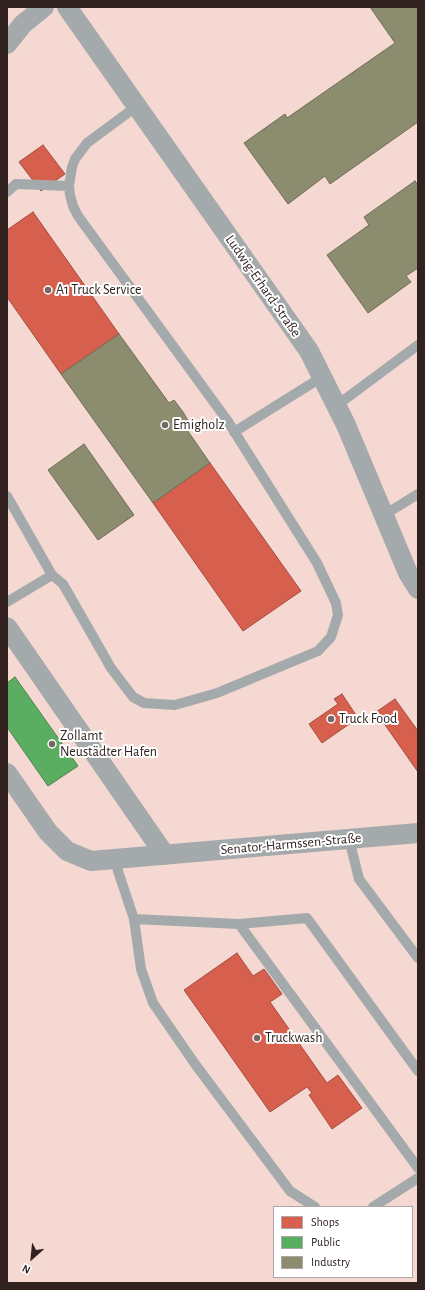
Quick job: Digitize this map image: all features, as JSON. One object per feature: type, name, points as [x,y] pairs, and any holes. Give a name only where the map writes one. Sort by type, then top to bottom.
[{"type":"street","points":[[7,44],[23,24],[44,7]]},
{"type":"street","name":"Ludwig-Erhard-Straße","points":[[68,7],[309,351],[346,425],[408,573],[418,589]]},
{"type":"street","points":[[7,627],[165,855]]},
{"type":"street","name":"Senator-Harmssen-Straße","points":[[7,773],[48,832],[67,851],[91,861],[418,833]]},
{"type":"lane","points":[[7,496],[52,576],[63,584],[71,596],[111,668],[133,697],[144,703],[175,705],[210,695],[318,652],[331,637],[338,615],[336,603],[317,563],[227,420],[78,216],[70,195],[69,186],[72,167],[81,150],[87,143],[137,106]]},
{"type":"lane","points":[[7,192],[16,184],[69,186]]},
{"type":"lane","points":[[336,406],[418,345]]},
{"type":"lane","points":[[234,432],[322,377]]},
{"type":"lane","points":[[384,514],[418,494]]},
{"type":"lane","points":[[7,602],[52,576]]},
{"type":"lane","points":[[349,839],[359,879],[418,958]]},
{"type":"lane","points":[[114,859],[134,919],[141,969],[153,1003],[195,1064],[290,1191],[313,1206]]},
{"type":"lane","points":[[134,919],[239,924],[307,918],[418,1071]]},
{"type":"lane","points":[[239,924],[418,1168]]},
{"type":"lane","points":[[376,1206],[418,1178]]},
{"type":"shaded area","points":[[7,7],[418,7],[418,1283],[7,1283]]},
{"type":"building: Shops","points":[[43,145],[65,174],[41,191],[19,162]]},
{"type":"building: Shops","name":"A1 Truck Service","points":[[33,212],[119,334],[61,374],[7,297],[7,230]]},
{"type":"building: Shops","points":[[210,463],[301,591],[243,631],[153,503]]},
{"type":"building: Shops","points":[[342,694],[358,718],[322,743],[309,724],[338,704],[334,699]]},
{"type":"building: Shops","points":[[395,699],[418,731],[418,772],[376,712]]},
{"type":"building: Shops","name":"Truckwash","points":[[237,953],[253,976],[264,969],[282,994],[270,1002],[327,1083],[338,1075],[362,1108],[332,1129],[309,1095],[312,1093],[307,1087],[270,1112],[184,990]]},
{"type":"building: Public","points":[[15,677],[78,766],[48,786],[7,727],[7,683]]},
{"type":"building: Industry","points":[[370,7],[418,7],[418,122],[330,184],[325,176],[288,204],[244,143],[285,114],[287,118],[395,43]]},
{"type":"building: Industry","points":[[415,181],[418,185],[418,268],[406,276],[411,282],[368,313],[327,255],[369,225],[364,217]]},
{"type":"building: Industry","points":[[119,334],[169,403],[174,400],[183,412],[190,424],[185,427],[210,463],[153,503],[61,374]]},
{"type":"building: Industry","points":[[84,444],[134,515],[98,540],[48,470]]},
{"type":"place","name":"A1 Truck Service","points":[[48,290]]},
{"type":"place","name":"Emigholz","points":[[165,425]]},
{"type":"place","name":"Truck Food","points":[[331,719]]},
{"type":"place","name":"Zollamt Neustädter Hafen","points":[[52,744]]},
{"type":"place","name":"Truckwash","points":[[257,1038]]}]
